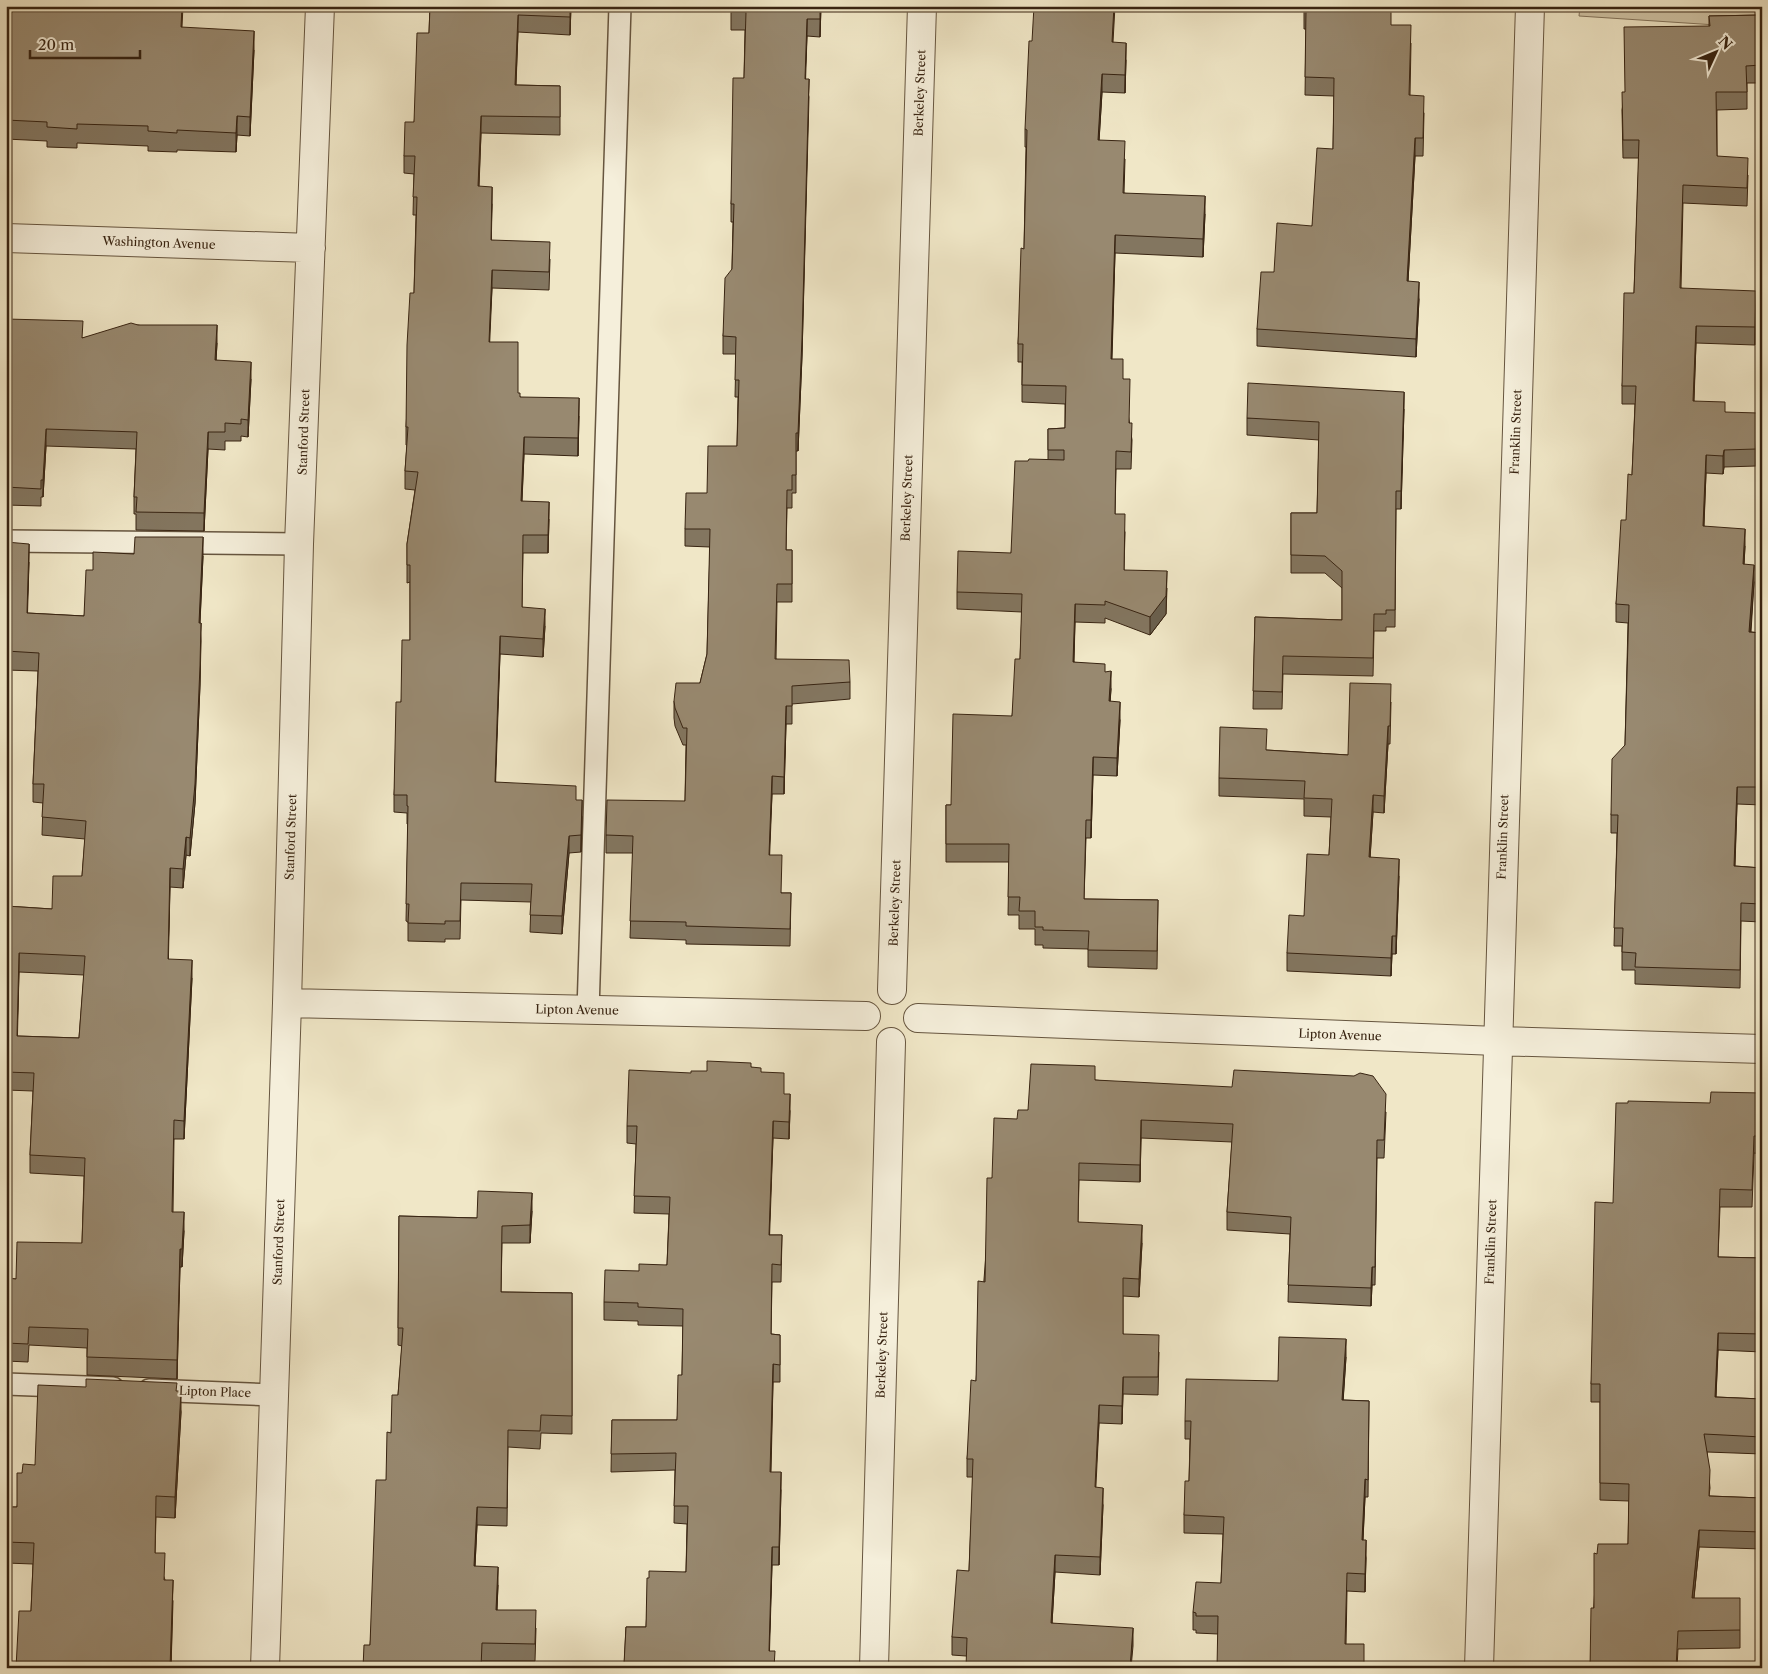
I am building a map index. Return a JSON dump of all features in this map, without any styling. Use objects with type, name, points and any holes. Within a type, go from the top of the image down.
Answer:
[{"type":"street","name":"Stanford Street","points":[[265,1668],[287,1003],[299,544],[320,6]]},
{"type":"street","name":"Berkeley Street","points":[[892,990],[922,6]]},
{"type":"street","name":"Franklin Street","points":[[1479,1668],[1530,6]]},
{"type":"street","name":"Washington Avenue","points":[[6,238],[311,248]]},
{"type":"street","points":[[892,990],[908,995],[914,1002],[918,1018],[916,1026],[906,1038],[891,1042],[876,1036],[871,1031],[866,1016],[867,1008],[876,995],[892,990]]},
{"type":"street","name":"Lipton Avenue","points":[[287,1003],[866,1016]]},
{"type":"street","name":"Lipton Avenue","points":[[918,1018],[1497,1041],[1762,1049]]},
{"type":"street","name":"Berkeley Street","points":[[874,1668],[891,1042]]},
{"type":"lane","points":[[588,1011],[620,6]]},
{"type":"lane","points":[[6,541],[299,544]]},
{"type":"lane","name":"Lipton Place","points":[[6,1384],[274,1394]]},
{"type":"shaded area","points":[[1580,6],[1762,6],[1762,28],[1579,16]]},
{"type":"building","points":[[6,6],[182,6],[181,27],[254,31],[250,117],[237,116],[236,133],[177,130],[177,133],[148,131],[148,126],[77,124],[77,129],[47,127],[47,122],[6,120]]},
{"type":"building","points":[[430,6],[570,6],[570,17],[518,15],[515,85],[560,86],[560,117],[481,116],[478,186],[492,187],[491,240],[550,242],[549,272],[492,270],[489,342],[518,342],[518,393],[520,393],[520,397],[579,398],[578,438],[524,437],[521,501],[549,502],[548,535],[523,535],[522,607],[545,609],[543,639],[500,636],[495,782],[576,786],[576,800],[582,800],[581,835],[569,836],[562,916],[530,915],[532,884],[461,883],[460,921],[445,921],[445,924],[408,923],[409,904],[406,904],[407,795],[394,795],[396,702],[401,702],[402,640],[410,640],[410,565],[407,565],[407,544],[418,472],[405,471],[408,427],[406,427],[407,345],[410,293],[414,293],[417,197],[413,197],[415,156],[404,156],[405,122],[414,122],[417,33],[429,33]]},
{"type":"building","points":[[731,6],[820,6],[820,19],[807,19],[805,79],[809,79],[802,339],[798,433],[796,433],[796,475],[792,475],[792,490],[787,490],[786,550],[792,550],[792,584],[777,584],[775,659],[849,660],[850,682],[792,686],[792,706],[786,706],[784,777],[772,776],[769,855],[782,855],[781,893],[791,893],[790,929],[686,926],[686,922],[630,921],[633,836],[606,835],[607,800],[685,801],[687,728],[683,728],[674,701],[676,683],[700,683],[707,654],[710,529],[685,529],[686,493],[707,493],[708,446],[737,446],[739,380],[735,380],[736,337],[723,336],[725,278],[732,269],[734,204],[731,204],[733,78],[744,78],[746,12],[731,12]]},
{"type":"building","points":[[1034,6],[1114,6],[1112,42],[1126,43],[1125,75],[1102,74],[1098,140],[1125,141],[1123,193],[1205,196],[1203,239],[1115,235],[1111,359],[1123,359],[1123,379],[1130,379],[1129,423],[1132,423],[1131,452],[1116,451],[1115,514],[1125,514],[1124,570],[1167,571],[1166,596],[1150,617],[1105,601],[1105,605],[1075,604],[1073,662],[1105,664],[1105,672],[1111,671],[1109,701],[1120,702],[1117,758],[1093,757],[1091,820],[1086,820],[1084,899],[1158,900],[1157,951],[1088,950],[1089,931],[1043,930],[1043,927],[1035,927],[1035,911],[1019,911],[1020,897],[1008,897],[1009,844],[946,844],[946,805],[951,805],[953,714],[1012,716],[1015,659],[1020,659],[1022,594],[957,592],[958,551],[1011,553],[1015,461],[1028,461],[1029,459],[1064,460],[1064,450],[1048,450],[1048,429],[1065,428],[1066,386],[1022,385],[1023,344],[1018,344],[1021,248],[1024,249],[1027,130],[1025,129],[1029,41],[1032,41]]},
{"type":"building","points":[[1304,6],[1391,6],[1391,25],[1411,25],[1409,95],[1424,96],[1423,138],[1415,138],[1407,281],[1419,282],[1416,339],[1257,329],[1261,272],[1274,272],[1277,223],[1312,226],[1317,148],[1333,149],[1334,78],[1305,77],[1306,11],[1304,11]]},
{"type":"building","points":[[1762,15],[1762,65],[1746,66],[1747,92],[1716,92],[1717,156],[1748,158],[1747,188],[1683,185],[1680,288],[1756,291],[1755,327],[1696,326],[1693,401],[1725,402],[1725,412],[1758,413],[1756,449],[1724,450],[1723,456],[1706,455],[1703,526],[1745,529],[1743,564],[1754,565],[1749,632],[1762,633],[1762,787],[1737,787],[1734,866],[1762,868],[1761,904],[1741,903],[1740,970],[1635,967],[1636,953],[1622,952],[1623,928],[1614,928],[1618,815],[1611,815],[1612,759],[1625,745],[1629,605],[1616,604],[1621,520],[1626,520],[1628,474],[1632,475],[1636,386],[1622,386],[1624,293],[1634,293],[1639,140],[1623,140],[1622,92],[1625,92],[1624,27],[1710,26],[1709,16]]},
{"type":"building","points":[[6,319],[83,321],[82,338],[131,323],[138,325],[217,325],[215,360],[251,362],[248,420],[241,419],[241,424],[225,423],[225,432],[208,432],[204,513],[136,512],[137,497],[134,497],[137,432],[46,429],[41,489],[6,487]]},
{"type":"building","points":[[1248,383],[1404,392],[1401,491],[1396,491],[1395,610],[1386,610],[1386,614],[1374,614],[1373,658],[1283,656],[1282,692],[1253,691],[1255,617],[1342,620],[1342,571],[1325,556],[1291,555],[1291,513],[1317,513],[1319,422],[1247,418]]},
{"type":"building","points":[[135,537],[203,537],[195,784],[190,838],[186,837],[183,869],[170,868],[168,959],[192,960],[184,1121],[174,1120],[172,1212],[184,1212],[182,1249],[180,1249],[177,1360],[87,1357],[88,1329],[29,1327],[28,1344],[6,1343],[6,1278],[16,1279],[17,1242],[82,1243],[85,1158],[30,1155],[34,1073],[6,1072],[6,906],[52,909],[53,876],[82,876],[86,821],[42,817],[44,784],[33,784],[39,653],[6,651],[6,542],[29,544],[27,613],[84,616],[86,570],[93,570],[93,552],[134,554]],"holes":[[[19,953],[85,956],[79,1038],[17,1036]]]},
{"type":"building","points":[[1350,683],[1391,684],[1390,726],[1388,726],[1384,796],[1373,795],[1369,857],[1399,859],[1396,936],[1392,936],[1391,958],[1287,953],[1289,915],[1304,916],[1307,854],[1329,855],[1332,799],[1304,798],[1305,781],[1219,778],[1220,727],[1267,729],[1266,750],[1348,755]]},
{"type":"building","points":[[707,1061],[751,1063],[751,1067],[761,1068],[761,1072],[784,1073],[784,1094],[790,1094],[789,1122],[773,1121],[769,1235],[782,1235],[781,1265],[772,1264],[771,1334],[780,1335],[780,1365],[773,1364],[770,1472],[781,1472],[779,1547],[772,1547],[769,1651],[775,1651],[774,1668],[687,1668],[688,1665],[624,1664],[626,1627],[646,1627],[647,1578],[649,1578],[649,1571],[686,1572],[688,1506],[674,1506],[676,1453],[611,1454],[612,1420],[677,1420],[678,1375],[682,1375],[683,1309],[638,1307],[638,1303],[604,1302],[605,1270],[639,1271],[639,1264],[667,1265],[670,1197],[634,1196],[637,1126],[627,1126],[629,1070],[691,1073],[691,1071],[707,1071]]},
{"type":"building","points":[[1031,1064],[1095,1066],[1095,1080],[1232,1087],[1234,1070],[1354,1076],[1360,1073],[1373,1076],[1386,1094],[1384,1140],[1377,1140],[1375,1267],[1372,1267],[1371,1288],[1288,1285],[1291,1217],[1227,1212],[1233,1124],[1141,1120],[1140,1165],[1079,1163],[1078,1222],[1142,1225],[1139,1279],[1123,1278],[1123,1334],[1159,1335],[1158,1377],[1123,1377],[1122,1406],[1099,1405],[1095,1487],[1103,1488],[1100,1557],[1055,1555],[1051,1623],[1133,1628],[1130,1668],[966,1668],[967,1638],[952,1637],[957,1570],[969,1571],[973,1459],[967,1459],[971,1380],[976,1381],[978,1281],[985,1282],[987,1178],[992,1178],[994,1118],[1017,1119],[1018,1110],[1028,1110]]},
{"type":"building","points":[[1711,1092],[1762,1093],[1762,1136],[1754,1136],[1752,1190],[1720,1189],[1718,1257],[1762,1258],[1762,1334],[1718,1333],[1715,1397],[1762,1399],[1762,1437],[1704,1434],[1710,1470],[1709,1496],[1762,1498],[1762,1532],[1699,1530],[1692,1598],[1740,1598],[1740,1630],[1678,1631],[1676,1668],[1590,1668],[1591,1608],[1594,1608],[1594,1553],[1597,1554],[1598,1544],[1628,1544],[1629,1484],[1600,1483],[1600,1384],[1591,1384],[1595,1202],[1613,1203],[1616,1103],[1628,1103],[1628,1101],[1710,1103]]},
{"type":"building","points":[[478,1191],[532,1193],[530,1225],[502,1226],[501,1292],[572,1293],[572,1416],[541,1415],[540,1431],[508,1430],[507,1508],[477,1507],[474,1566],[498,1567],[496,1610],[536,1610],[535,1644],[482,1643],[481,1668],[363,1668],[364,1645],[370,1645],[376,1480],[386,1480],[387,1432],[391,1433],[392,1395],[398,1395],[403,1328],[398,1328],[399,1216],[477,1218]]},
{"type":"building","points":[[1279,1337],[1346,1339],[1342,1400],[1369,1401],[1368,1480],[1365,1479],[1362,1540],[1366,1540],[1365,1574],[1347,1573],[1345,1644],[1364,1644],[1364,1668],[1217,1668],[1218,1616],[1196,1616],[1196,1613],[1193,1612],[1196,1582],[1221,1583],[1224,1517],[1184,1515],[1185,1481],[1189,1481],[1191,1421],[1185,1421],[1186,1379],[1278,1381]]},
{"type":"building","points":[[86,1379],[177,1383],[176,1391],[181,1391],[175,1497],[156,1496],[155,1553],[165,1553],[164,1580],[173,1580],[170,1668],[16,1668],[19,1611],[31,1611],[34,1543],[6,1542],[6,1507],[17,1507],[17,1473],[22,1473],[23,1464],[35,1465],[38,1385],[86,1387]]},
{"type":"building","points":[[559,1665],[600,1666],[600,1668],[559,1668]]}]
